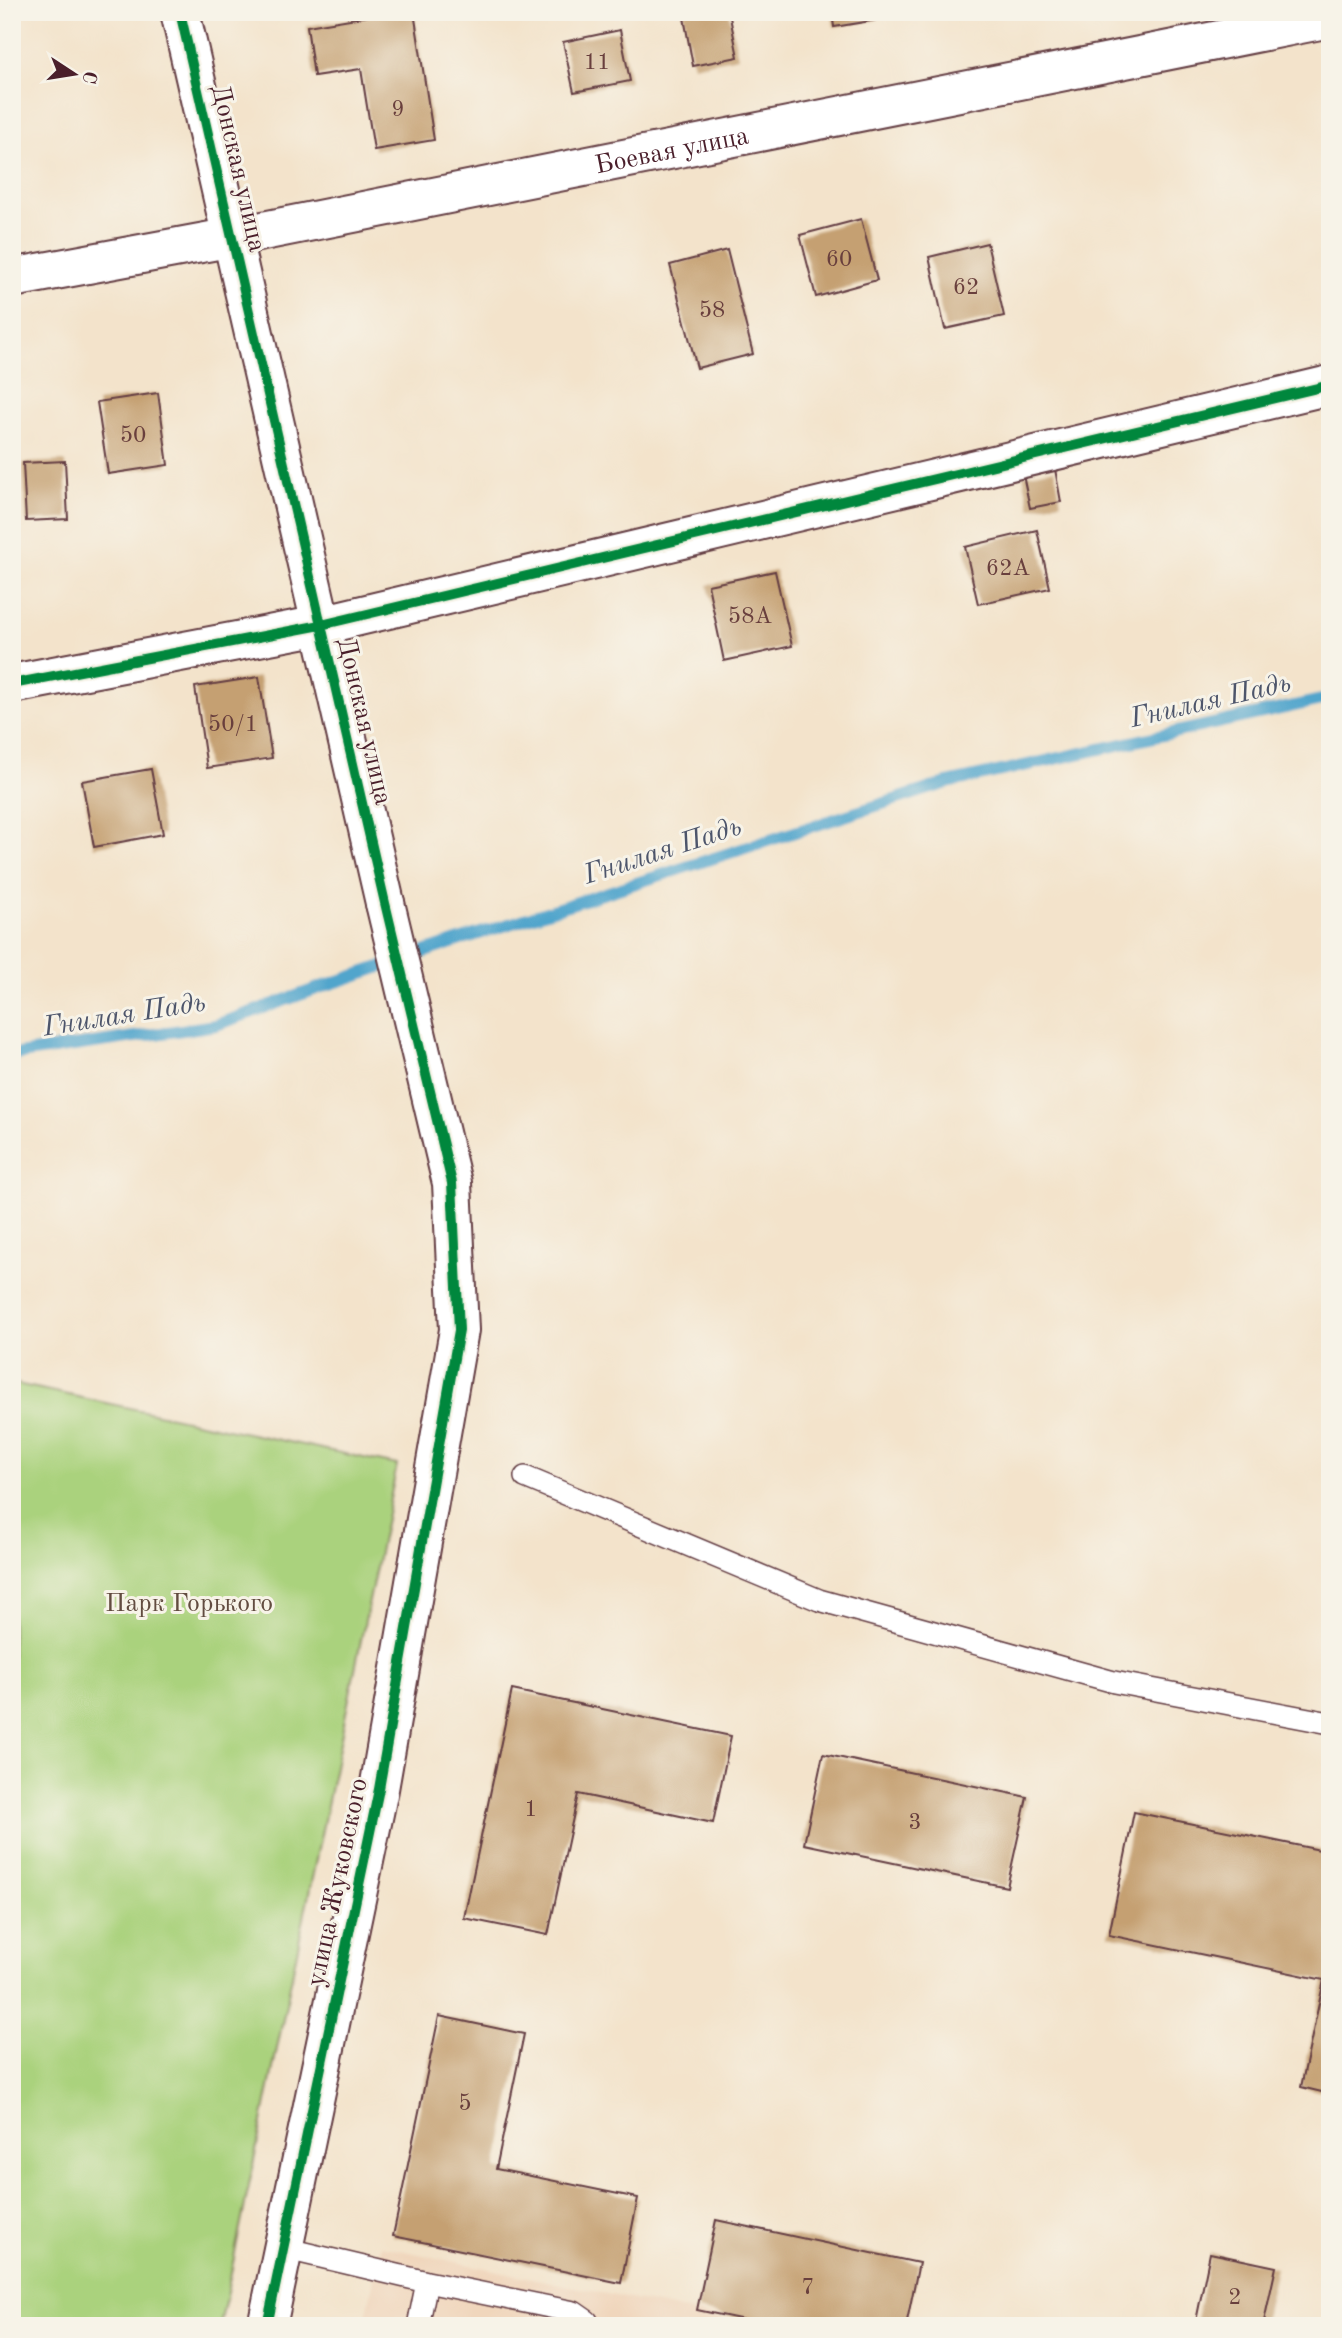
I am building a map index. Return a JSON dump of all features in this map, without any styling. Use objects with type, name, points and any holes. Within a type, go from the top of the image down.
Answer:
[{"type":"street","name":"Донская улица","points":[[180,12],[452,1183],[459,1330],[439,1444]]},
{"type":"street","name":"Боевая улица","points":[[12,278],[233,237],[1330,18]]},
{"type":"street","points":[[12,684],[321,625],[1330,385]]},
{"type":"street","name":"улица Жуковского","points":[[267,2326],[379,1789],[439,1444]]},
{"type":"lane","points":[[525,1477],[819,1600],[1114,1682],[1330,1723]]},
{"type":"lane","points":[[283,2248],[427,2282],[574,2312],[587,2321],[589,2326]]},
{"type":"lane","points":[[418,2326],[427,2282]]},
{"type":"shaded area","points":[[381,2246],[757,2326],[364,2326]]},
{"type":"green space","name":"Парк Горького","points":[[12,1383],[397,1465],[220,2326],[12,2326]]},
{"type":"building","points":[[393,12],[414,12],[434,140],[374,150],[361,69],[314,76],[307,26]]},
{"type":"building","points":[[683,12],[729,12],[738,57],[693,66]]},
{"type":"building","points":[[832,12],[876,12],[877,20],[834,27]]},
{"type":"building","points":[[620,30],[630,81],[574,92],[563,42]]},
{"type":"building","points":[[861,219],[877,280],[816,297],[800,235]]},
{"type":"building","points":[[987,243],[1004,316],[945,329],[929,257]]},
{"type":"building","points":[[727,250],[753,354],[697,368],[670,265]]},
{"type":"building","points":[[158,393],[168,465],[108,474],[97,402]]},
{"type":"building","points":[[65,461],[68,519],[26,521],[23,463]]},
{"type":"building","points":[[1055,469],[1061,502],[1030,508],[1023,475]]},
{"type":"building","points":[[1037,530],[1050,588],[978,604],[965,547]]},
{"type":"building","points":[[775,571],[792,646],[724,661],[708,585]]},
{"type":"building","points":[[259,677],[272,758],[207,768],[195,687]]},
{"type":"building","points":[[151,769],[163,834],[94,847],[82,781]]},
{"type":"building","points":[[512,1690],[731,1736],[713,1823],[578,1794],[548,1935],[464,1918]]},
{"type":"building","points":[[823,1754],[1027,1797],[1007,1887],[804,1844]]},
{"type":"building","points":[[1134,1812],[1330,1852],[1330,2094],[1301,2087],[1324,1980],[1109,1935]]},
{"type":"building","points":[[439,2016],[524,2034],[496,2169],[638,2198],[621,2283],[393,2236]]},
{"type":"building","points":[[716,2220],[919,2263],[906,2326],[773,2326],[697,2310]]},
{"type":"building","points":[[1210,2253],[1276,2267],[1263,2326],[1195,2326]]},
{"type":"waterway","name":"Гнилая Падь","points":[[12,1055],[216,1025],[475,935],[947,783],[1330,698]]},
{"type":"cycle path","points":[[180,12],[452,1183],[459,1330],[379,1789],[267,2326]]},
{"type":"cycle path","points":[[12,684],[321,625],[1330,385]]}]
